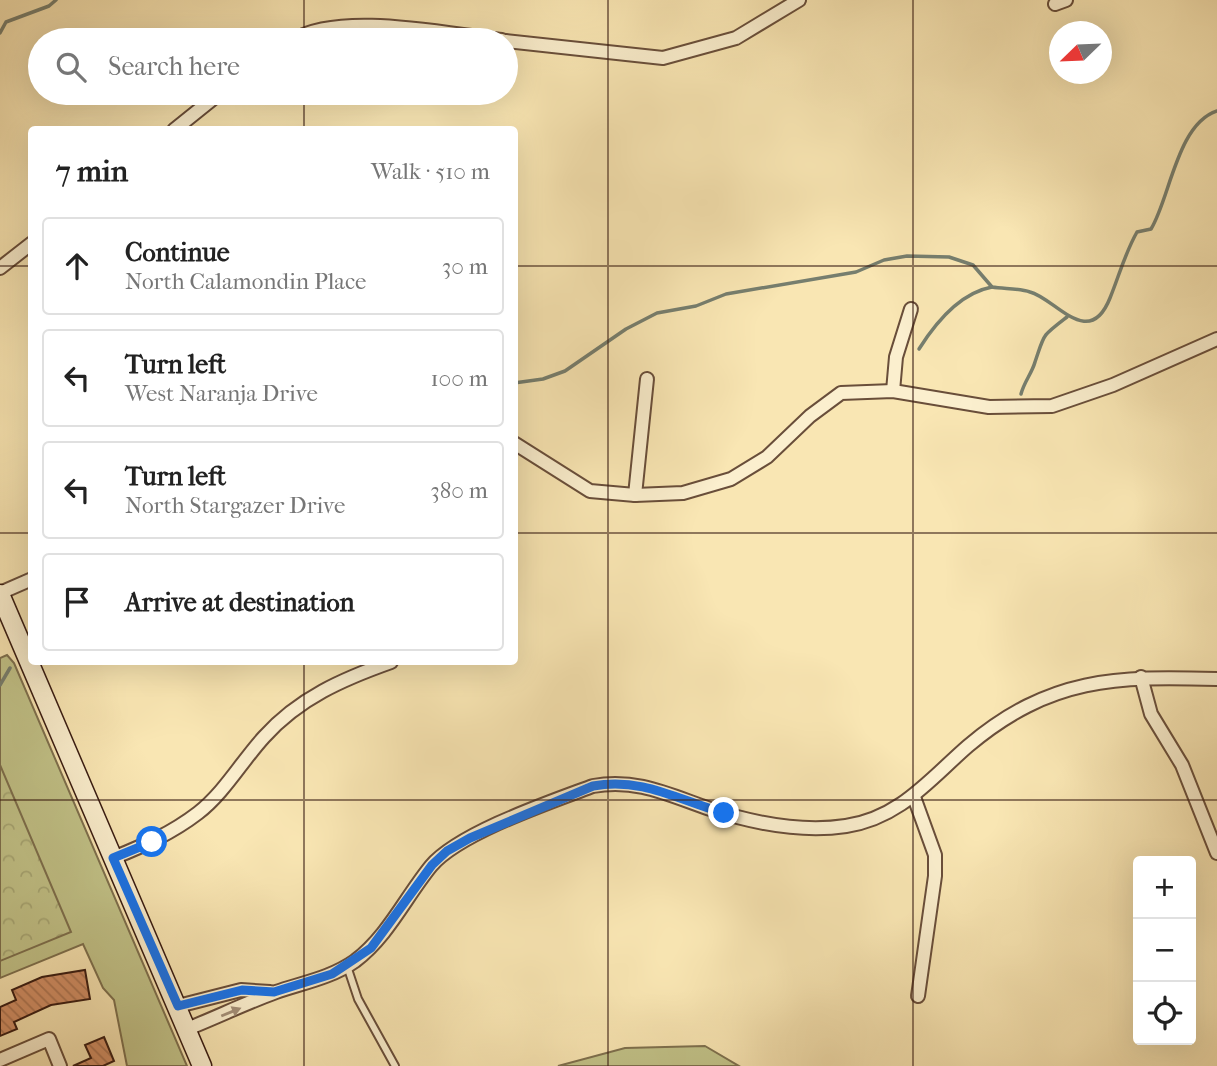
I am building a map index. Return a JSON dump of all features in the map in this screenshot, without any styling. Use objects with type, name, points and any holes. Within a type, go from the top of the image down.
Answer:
[{"type":"street","points":[[518,42],[663,58],[736,38],[799,0]]},
{"type":"street","points":[[325,28],[350,24],[386,28]]},
{"type":"street","points":[[179,126],[205,105]]},
{"type":"street","points":[[0,268],[28,246]]},
{"type":"street","points":[[893,391],[895,357],[911,309]]},
{"type":"street","points":[[518,446],[590,491],[635,495],[683,493],[731,479],[767,457],[810,416],[841,393],[893,391],[989,407],[1052,406],[1113,385],[1217,340]]},
{"type":"street","points":[[635,495],[648,379]]},
{"type":"street","points":[[28,581],[0,594],[28,659]]},
{"type":"street","points":[[30,665],[202,1066]]},
{"type":"street","points":[[113,858],[152,842],[200,812],[264,737],[302,702],[344,679],[383,665]]},
{"type":"street","points":[[187,1029],[274,992],[311,982],[346,966],[371,948],[432,865],[447,851],[470,838],[593,786],[613,782],[644,785],[732,815],[784,827],[849,826],[873,819],[914,797],[968,747],[1021,710],[1082,684],[1142,677],[1217,679]]},
{"type":"street","points":[[1142,677],[1151,713],[1182,765],[1217,853]]},
{"type":"street","points":[[914,797],[935,855],[935,876],[918,996]]},
{"type":"street","points":[[178,1006],[242,990],[274,992]]},
{"type":"street","points":[[0,1060],[49,1039],[60,1066]]},
{"type":"lane","points":[[346,966],[358,999],[395,1066]]},
{"type":"green space","points":[[7,655],[14,663],[187,1066],[127,1066],[114,1000],[103,988],[83,944],[0,978],[0,658]]},
{"type":"green space","points":[[0,765],[71,932],[0,961]]},
{"type":"green space","points":[[705,1046],[739,1066],[558,1066],[625,1048]]},
{"type":"building","points":[[85,970],[90,999],[51,1005],[14,1022],[17,1029],[0,1036],[0,1007],[16,1000],[12,990],[42,977]]},
{"type":"building","points":[[104,1037],[114,1061],[103,1066],[73,1066],[91,1058],[85,1045]]},
{"type":"waterway","points":[[0,33],[6,22],[49,6],[56,0]]},
{"type":"waterway","points":[[518,382],[543,379],[565,371],[626,329],[657,313],[696,306],[726,294],[856,272],[884,260],[907,256],[949,257],[973,265],[992,287],[1030,292],[1072,317],[1082,321],[1092,320],[1102,313],[1110,298],[1137,232],[1151,229],[1158,216],[1176,163],[1192,131],[1203,119],[1217,111]]},
{"type":"waterway","points":[[919,349],[933,329],[959,302],[969,295],[992,287]]},
{"type":"waterway","points":[[1021,394],[1045,336],[1067,317]]},
{"type":"waterway","points":[[0,685],[10,668]]},
{"type":"route","points":[[152,842],[113,858],[178,1006],[242,990],[274,992],[332,974],[371,948],[432,865],[447,851],[470,838],[573,793],[613,782],[634,783],[654,787],[724,813]]}]
